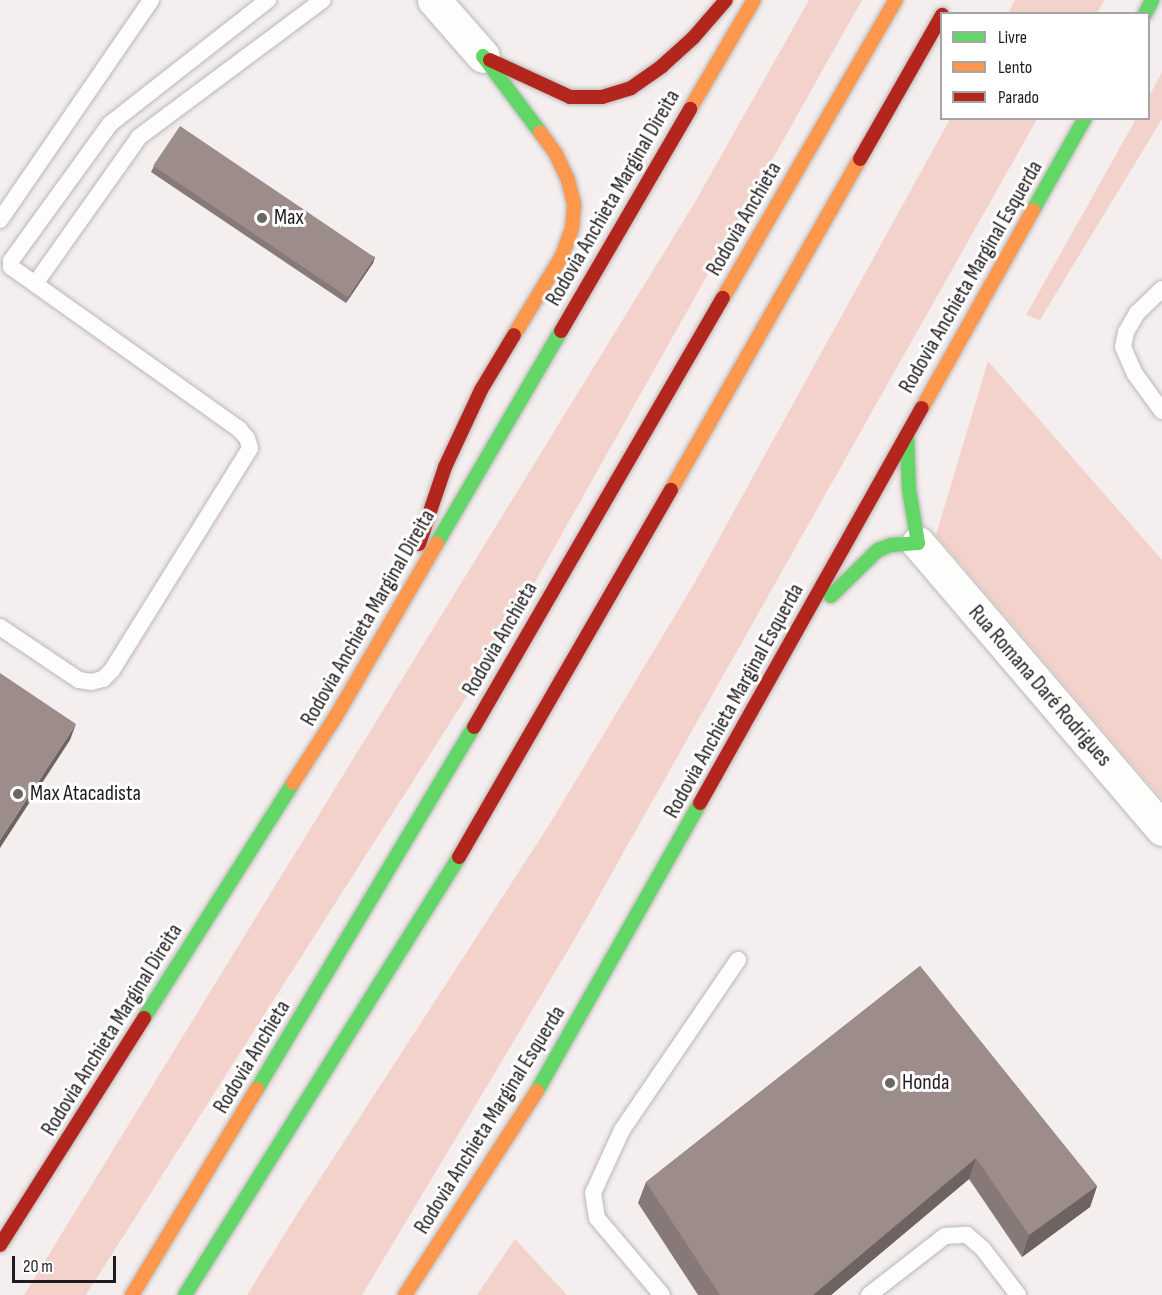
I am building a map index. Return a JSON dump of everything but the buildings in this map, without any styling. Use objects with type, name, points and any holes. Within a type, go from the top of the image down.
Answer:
[{"type":"highway","points":[[483,56],[542,86],[570,97],[602,98],[631,88],[662,66],[693,38],[726,0]]},
{"type":"highway","name":"Rodovia Anchieta Marginal Direita","points":[[0,1245],[336,716],[754,0]]},
{"type":"highway","name":"Rodovia Anchieta","points":[[132,1295],[433,797],[896,0]]},
{"type":"highway","points":[[185,1295],[489,808],[940,18]]},
{"type":"highway","points":[[397,609],[445,467],[481,390],[562,256],[572,230],[574,204],[568,180],[556,154],[483,56]]},
{"type":"highway","name":"Rodovia Anchieta Marginal Esquerda","points":[[405,1295],[544,1081],[1084,120]]},
{"type":"highway","points":[[797,632],[878,550],[891,545],[918,543],[909,489],[907,434]]},
{"type":"street","points":[[434,0],[483,56]]},
{"type":"street","name":"Rua Romana Daré Rodrigues","points":[[918,543],[1162,829]]},
{"type":"lane","points":[[0,220],[151,0]]},
{"type":"lane","points":[[0,627],[79,680],[92,682],[103,679],[119,660],[250,448],[247,438],[238,429],[11,267],[5,257],[110,124],[268,0]]},
{"type":"lane","points":[[35,284],[139,137],[323,0]]},
{"type":"lane","points":[[1162,289],[1137,313],[1126,332],[1123,347],[1135,374],[1162,411]]},
{"type":"lane","points":[[662,1295],[597,1218],[593,1193],[622,1131],[738,960]]},
{"type":"lane","points":[[869,1295],[945,1236],[966,1235],[983,1249],[1018,1295]]},
{"type":"shaded area","points":[[809,0],[862,0],[499,646],[86,1295],[24,1295],[695,202]]},
{"type":"shaded area","points":[[1015,0],[1105,0],[1098,12],[1009,12]]},
{"type":"shaded area","points":[[1162,72],[1162,119],[1040,320],[1026,315],[1135,120],[1150,120],[1150,94]]},
{"type":"shaded area","points":[[949,120],[1036,120],[573,942],[362,1295],[247,1295],[549,825],[695,582]]},
{"type":"shaded area","points":[[988,361],[1162,560],[1162,799],[936,535]]},
{"type":"shaded area","points":[[515,1239],[567,1295],[477,1295]]},
{"type":"traffic: fast","points":[[1146,12],[1152,0]]},
{"type":"traffic: fast","points":[[483,56],[540,132]]},
{"type":"traffic: fast","points":[[1033,210],[1084,120]]},
{"type":"traffic: fast","points":[[437,543],[561,331]]},
{"type":"traffic: fast","points":[[831,596],[878,550],[891,545],[918,543],[909,489],[907,434]]},
{"type":"traffic: fast","points":[[257,1089],[474,727]]},
{"type":"traffic: fast","points":[[144,1018],[293,783]]},
{"type":"traffic: fast","points":[[537,1091],[700,803]]},
{"type":"traffic: fast","points":[[185,1295],[459,857]]},
{"type":"traffic: slow","points":[[690,109],[754,0]]},
{"type":"traffic: slow","points":[[723,298],[896,0]]},
{"type":"traffic: slow","points":[[514,335],[562,256],[572,229],[574,204],[568,180],[556,154],[540,132]]},
{"type":"traffic: slow","points":[[671,490],[860,159]]},
{"type":"traffic: slow","points":[[922,408],[1033,210]]},
{"type":"traffic: slow","points":[[293,783],[336,716],[437,543]]},
{"type":"traffic: slow","points":[[132,1295],[257,1089]]},
{"type":"traffic: slow","points":[[405,1295],[537,1091]]},
{"type":"traffic: jam","points":[[490,60],[570,97],[602,97],[631,88],[662,66],[693,38],[726,0]]},
{"type":"traffic: jam","points":[[860,159],[940,19]]},
{"type":"traffic: jam","points":[[561,331],[690,109]]},
{"type":"traffic: jam","points":[[474,727],[723,298]]},
{"type":"traffic: jam","points":[[419,544],[445,467],[481,390],[514,335]]},
{"type":"traffic: jam","points":[[700,803],[922,408]]},
{"type":"traffic: jam","points":[[459,857],[671,490]]},
{"type":"traffic: jam","points":[[0,1245],[144,1018]]},
{"type":"place","name":"Max","points":[[262,218]]},
{"type":"place","name":"Max Atacadista","points":[[18,794]]},
{"type":"place","name":"Honda","points":[[890,1083]]}]
